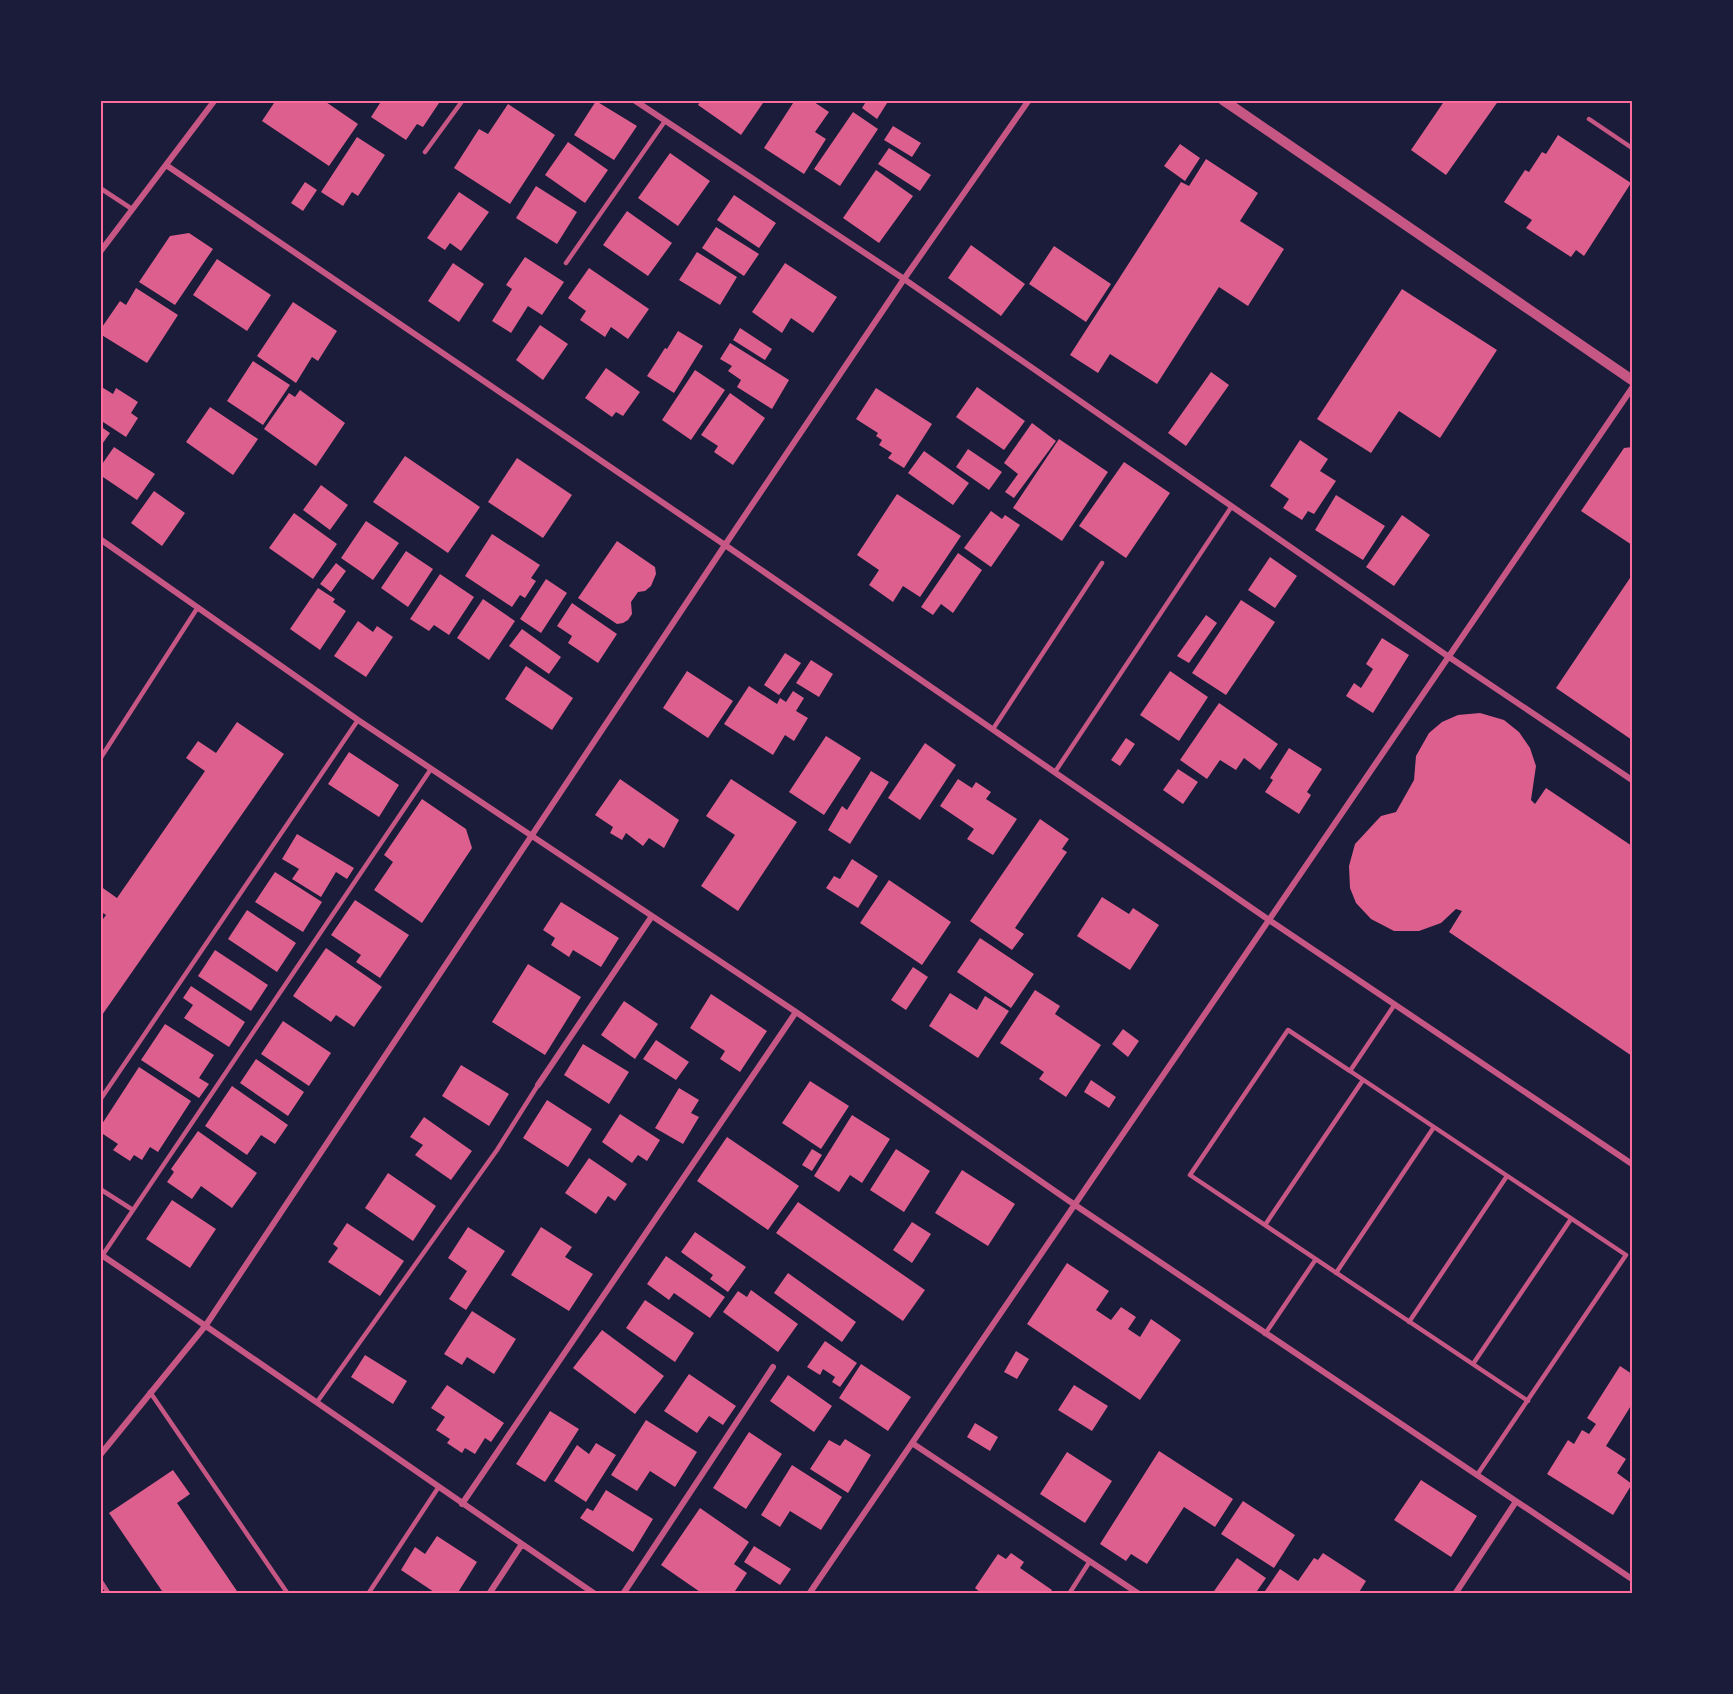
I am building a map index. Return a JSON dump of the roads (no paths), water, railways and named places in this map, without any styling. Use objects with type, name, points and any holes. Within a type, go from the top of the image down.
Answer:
[{"type":"street","points":[[100,252],[215,100]]},
{"type":"street","points":[[634,100],[904,279],[1449,657],[1632,780]]},
{"type":"street","points":[[101,1453],[206,1325],[725,545],[904,279],[1029,100]]},
{"type":"street","points":[[1222,100],[1632,380]]},
{"type":"street","points":[[166,165],[725,545],[1269,920],[1632,1164]]},
{"type":"street","points":[[809,1593],[1632,388]]},
{"type":"street","points":[[100,539],[357,720],[796,1012],[1265,1334],[1632,1579]]},
{"type":"street","points":[[538,1085],[652,916]]},
{"type":"street","points":[[462,1504],[796,1012]]},
{"type":"street","points":[[101,1255],[206,1325],[438,1488],[595,1593]]},
{"type":"street","points":[[623,1593],[773,1367]]},
{"type":"street","points":[[912,1443],[1139,1593]]},
{"type":"street","points":[[1455,1593],[1515,1503]]},
{"type":"street","points":[[489,1593],[522,1544]]},
{"type":"lane","points":[[425,152],[463,100]]},
{"type":"lane","points":[[1589,120],[1632,148]]},
{"type":"lane","points":[[566,263],[665,121]]},
{"type":"lane","points":[[100,188],[132,209]]},
{"type":"lane","points":[[1055,772],[1232,506]]},
{"type":"lane","points":[[993,729],[1102,563]]},
{"type":"lane","points":[[100,759],[198,607]]},
{"type":"lane","points":[[100,1100],[357,720]]},
{"type":"lane","points":[[101,1255],[431,769]]},
{"type":"lane","points":[[1350,1071],[1395,1004]]},
{"type":"lane","points":[[1476,1476],[1528,1401],[1626,1255],[1288,1030],[1190,1175],[1528,1401]]},
{"type":"lane","points":[[1265,1225],[1363,1080]]},
{"type":"lane","points":[[317,1402],[497,1150],[538,1085]]},
{"type":"lane","points":[[1336,1273],[1434,1127]]},
{"type":"lane","points":[[1409,1322],[1507,1176]]},
{"type":"lane","points":[[100,1189],[133,1210]]},
{"type":"lane","points":[[1473,1364],[1571,1219]]},
{"type":"lane","points":[[1265,1334],[1316,1259]]},
{"type":"lane","points":[[150,1392],[288,1593]]},
{"type":"lane","points":[[368,1593],[438,1488]]},
{"type":"lane","points":[[1069,1593],[1090,1561]]},
{"type":"lane","points":[[100,1580],[109,1593]]}]
